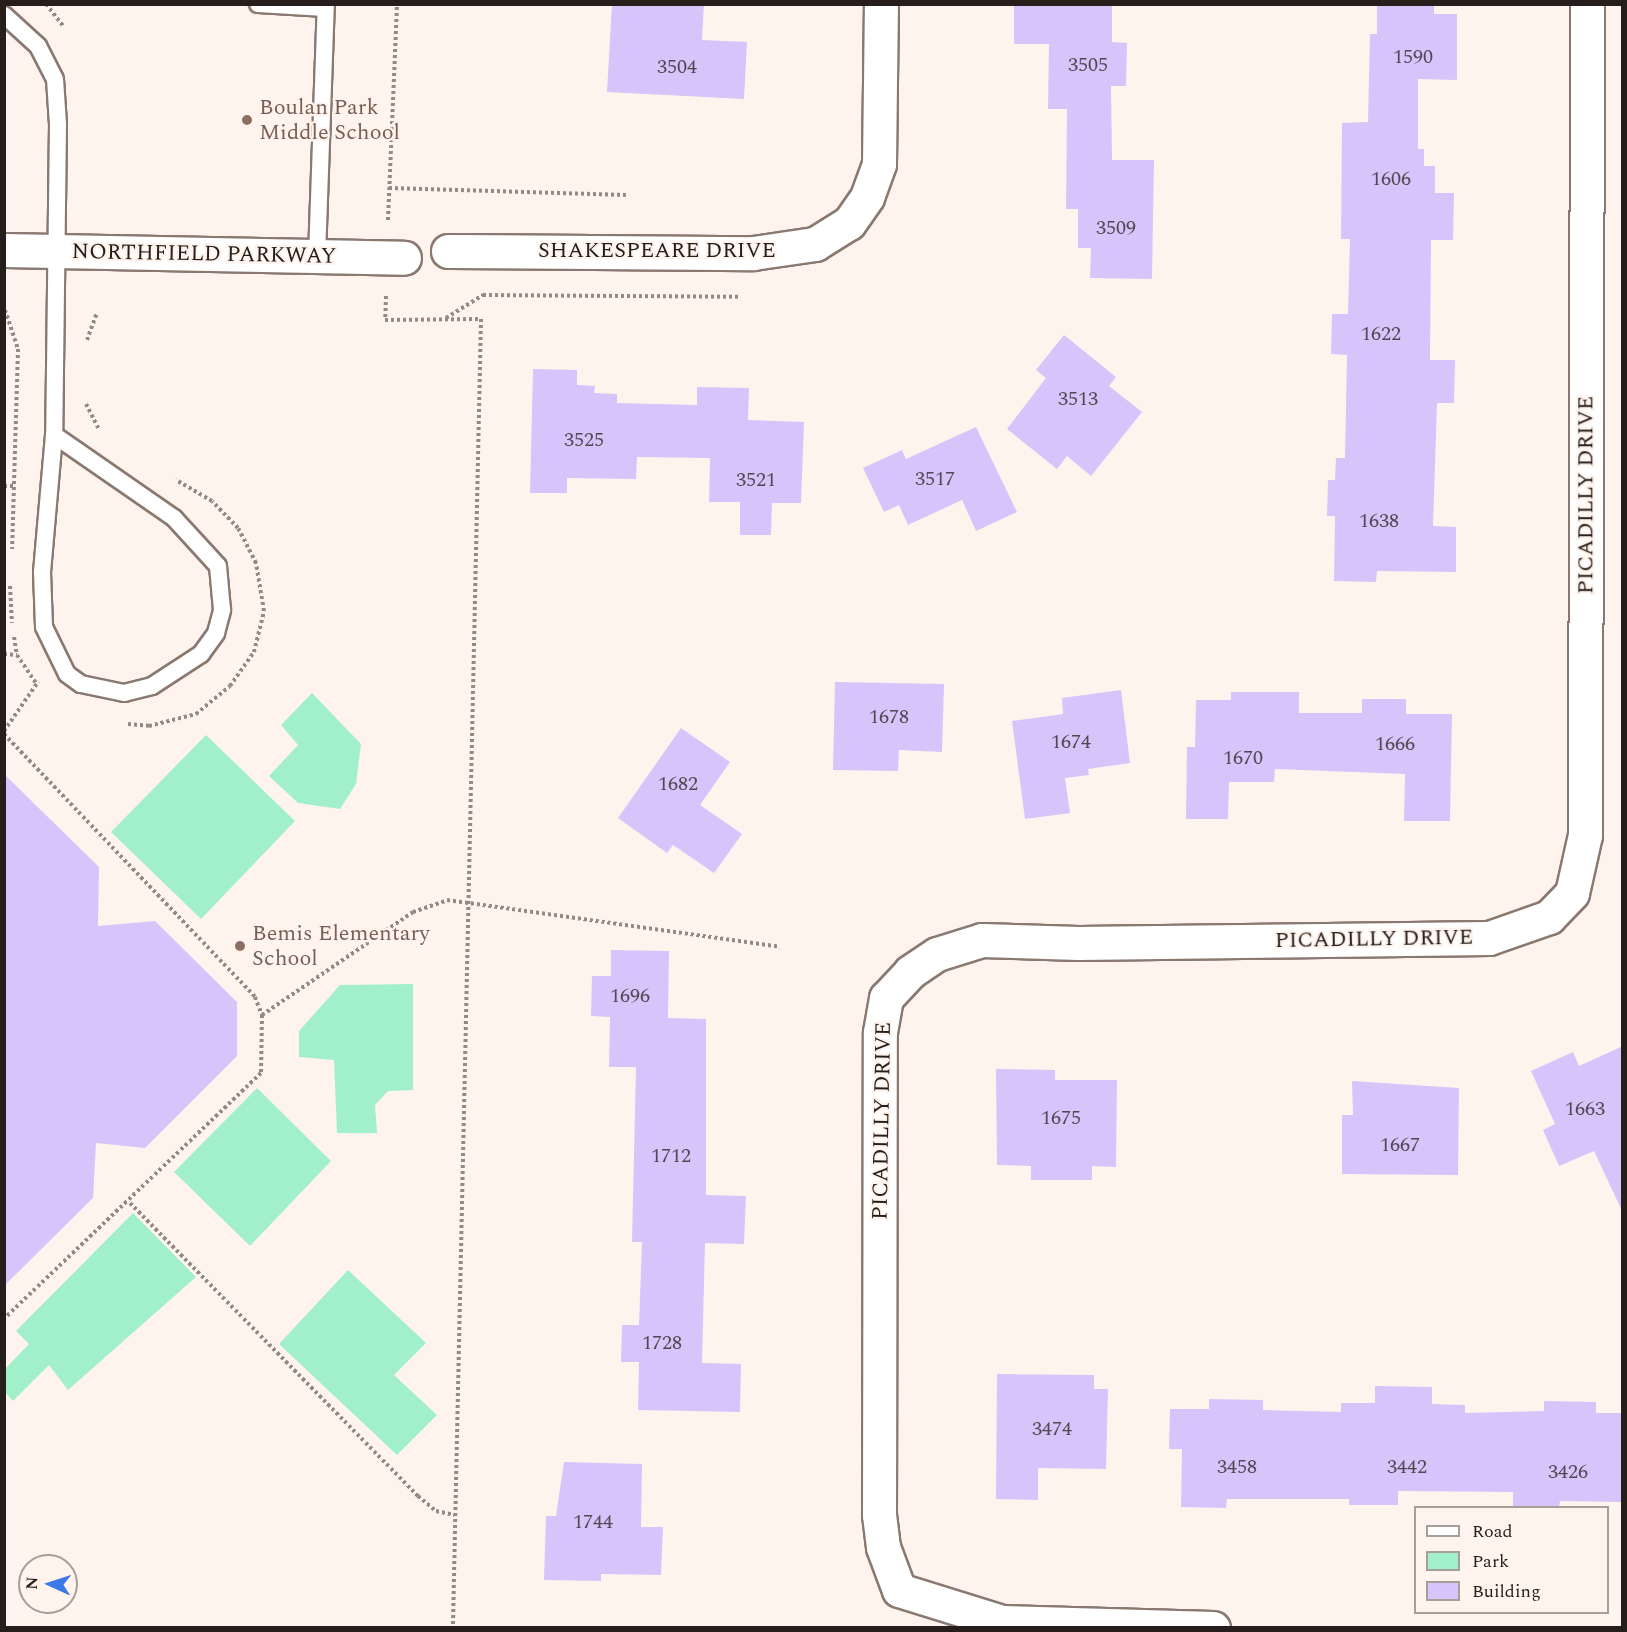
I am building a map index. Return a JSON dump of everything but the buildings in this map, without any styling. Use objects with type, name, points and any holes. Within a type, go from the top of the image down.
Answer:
[{"type":"street","name":"SHAKESPEARE DRIVE","points":[[448,251],[753,253],[815,244],[849,223],[867,197],[879,164],[881,4]]},
{"type":"street","name":"PICADILLY DRIVE","points":[[1213,1628],[1002,1622],[899,1590],[883,1547],[879,1515],[880,1032],[886,998],[910,972],[937,954],[982,940],[1078,944],[1490,938],[1549,917],[1572,893],[1585,835],[1587,4]]},
{"type":"street","name":"NORTHFIELD PARKWAY","points":[[4,250],[404,258]]},
{"type":"lane","points":[[258,4],[325,6],[317,257]]},
{"type":"lane","points":[[4,15],[16,22],[38,46],[55,79],[54,435],[42,573],[44,627],[56,656],[67,674],[104,691],[124,693],[152,686],[201,654],[216,633],[222,610],[218,566],[174,518],[54,435]]},
{"type":"path","points":[[388,228],[397,4]]},
{"type":"path","points":[[389,188],[626,195]]},
{"type":"path","points":[[386,290],[385,320],[481,319],[453,1628]]},
{"type":"path","points":[[446,318],[483,295],[741,297]]},
{"type":"path","points":[[5,310],[18,349],[11,553]]},
{"type":"path","points":[[85,345],[97,313]]},
{"type":"path","points":[[85,396],[86,406],[100,432]]},
{"type":"path","points":[[116,723],[149,726],[196,714],[230,686],[254,652],[264,611],[256,563],[238,528],[212,501],[174,479]]},
{"type":"path","points":[[4,486],[14,486]]},
{"type":"path","points":[[11,575],[9,609],[17,655],[37,684],[46,691]]},
{"type":"path","points":[[4,654],[17,655]]},
{"type":"path","points":[[4,1319],[130,1203],[261,1073],[262,1015],[255,997],[4,733],[56,656]]},
{"type":"path","points":[[262,1015],[413,912],[439,902],[470,901],[780,947]]},
{"type":"path","points":[[130,1203],[418,1496],[436,1511],[455,1515]]},
{"type":"green space","points":[[312,693],[361,744],[356,784],[340,809],[298,803],[269,776],[298,745],[281,725]]},
{"type":"green space","points":[[206,735],[295,821],[201,919],[111,832]]},
{"type":"green space","points":[[413,984],[413,1090],[388,1091],[375,1105],[377,1133],[337,1133],[334,1060],[299,1057],[299,1031],[340,985]]},
{"type":"green space","points":[[257,1088],[331,1161],[250,1246],[174,1172]]},
{"type":"green space","points":[[133,1213],[196,1277],[68,1390],[49,1365],[13,1401],[5,1392],[5,1369],[29,1344],[16,1331]]},
{"type":"green space","points":[[348,1270],[426,1343],[394,1375],[437,1415],[397,1455],[279,1344]]},
{"type":"place","name":"Boulan Park Middle School","points":[[247,120]]},
{"type":"place","name":"Bemis Elementary School","points":[[240,946]]}]
